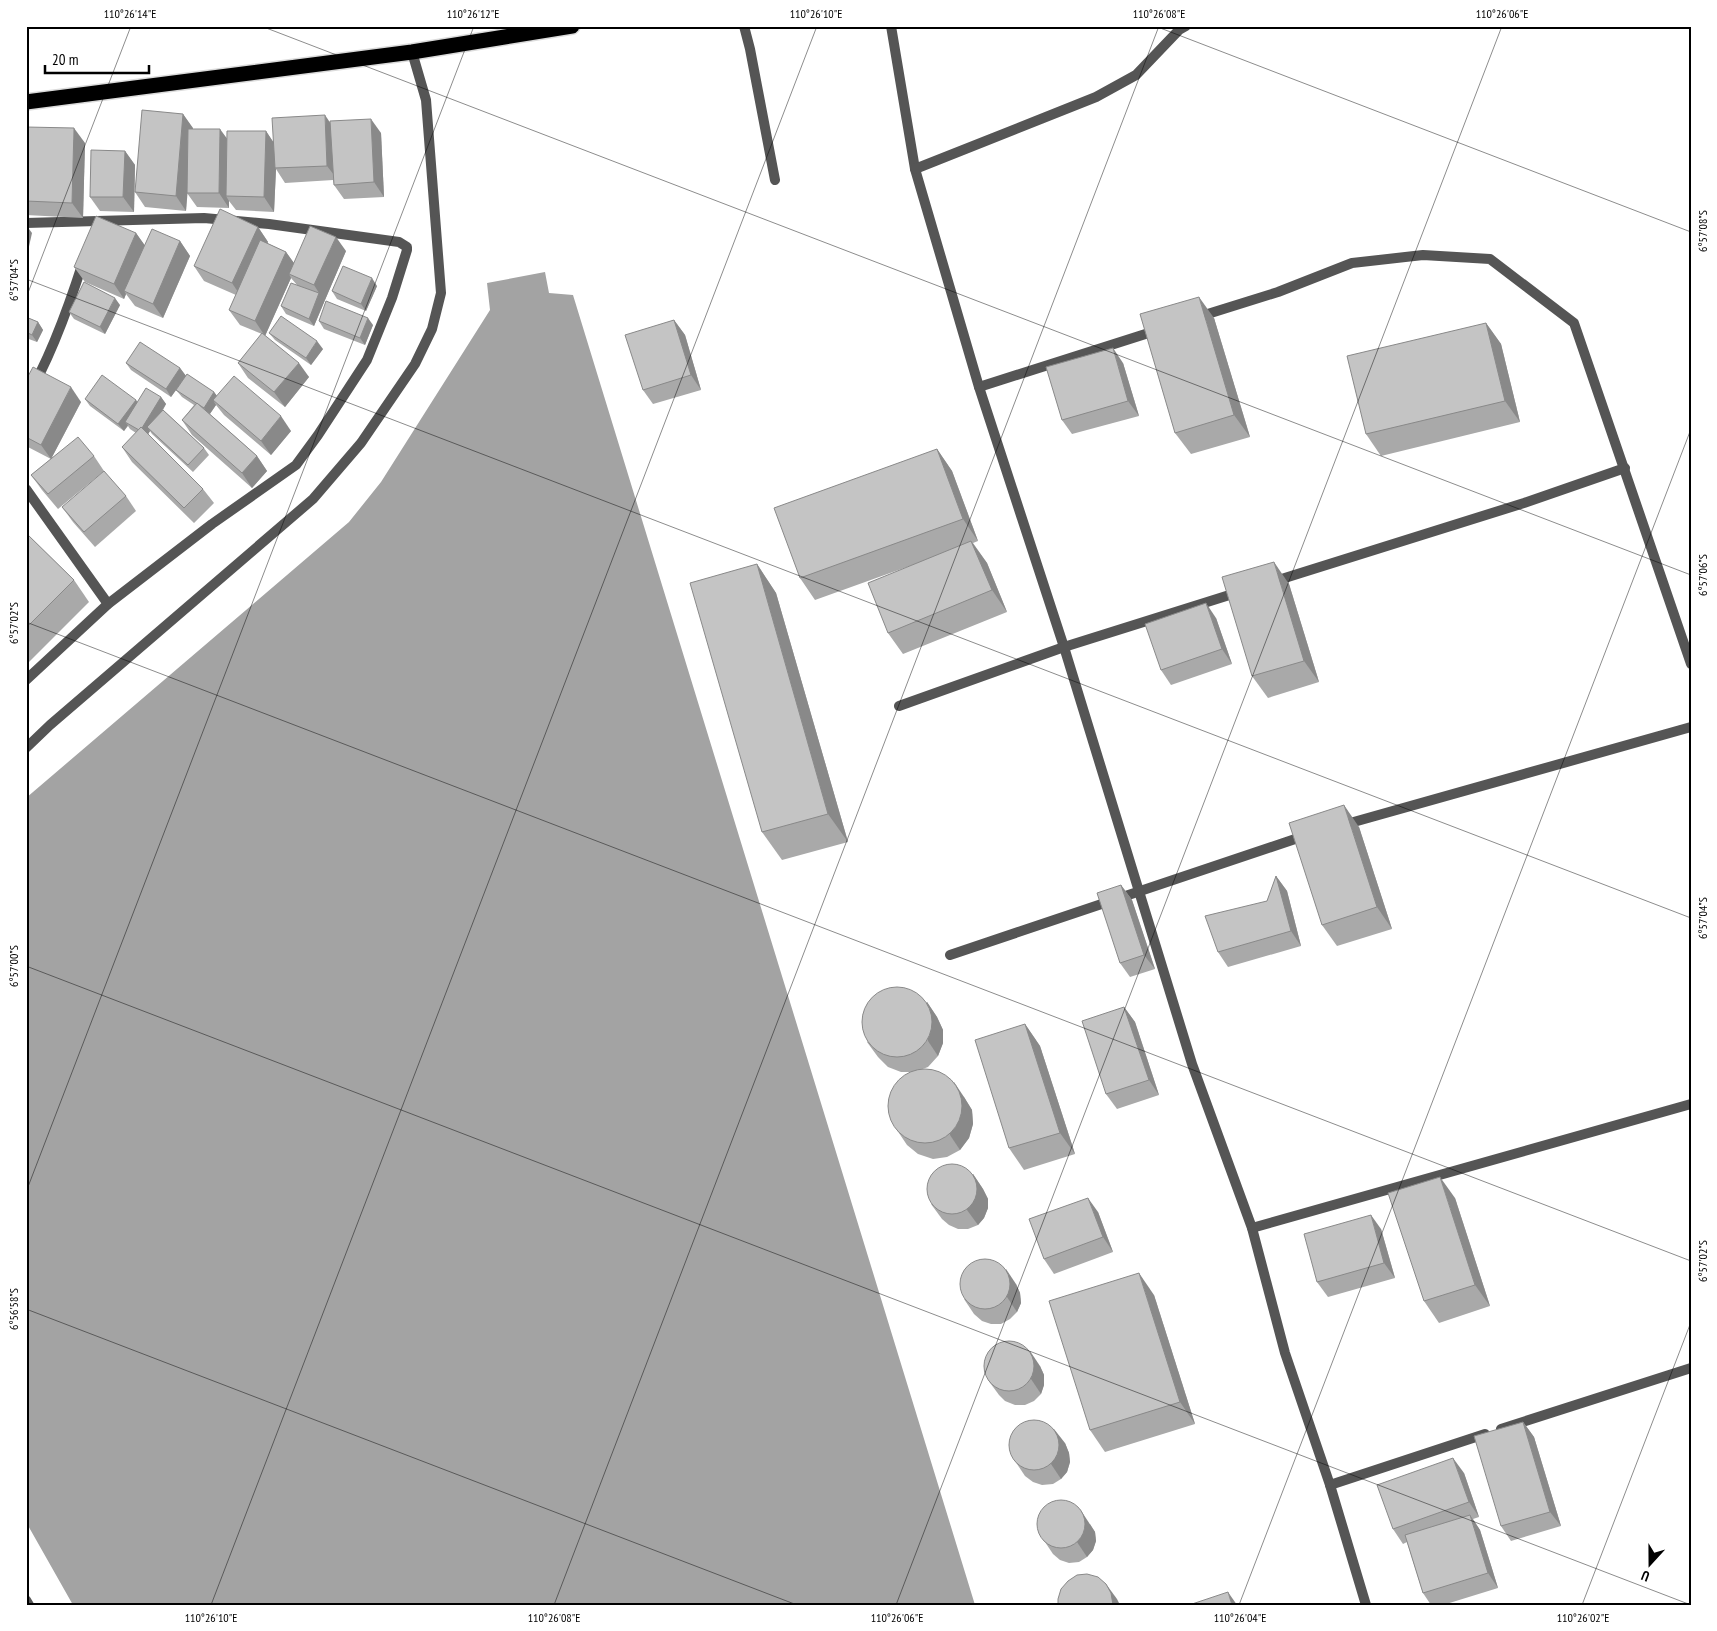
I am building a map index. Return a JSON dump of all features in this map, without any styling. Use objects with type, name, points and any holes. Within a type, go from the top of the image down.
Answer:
[{"type":"highway","points":[[26,102],[412,52],[572,26]]},
{"type":"street","points":[[744,26],[775,180]]},
{"type":"street","points":[[891,26],[916,169],[979,387],[1064,647],[1192,1064],[1252,1228],[1285,1353],[1330,1484],[1366,1605]]},
{"type":"street","points":[[916,169],[1096,97],[1136,74],[1179,30],[1186,26]]},
{"type":"street","points":[[26,748],[50,725],[313,499],[362,443],[415,364],[432,329],[441,293],[426,100],[412,52]]},
{"type":"street","points":[[26,223],[95,226],[204,218],[269,224],[399,242],[407,247],[392,298],[367,360],[296,465],[212,524],[108,604],[26,680]]},
{"type":"street","points":[[26,399],[47,357],[88,249]]},
{"type":"street","points":[[1185,322],[1278,292],[1352,263],[1423,255],[1490,259],[1574,323],[1691,664]]},
{"type":"street","points":[[979,387],[1166,328]]},
{"type":"street","points":[[899,706],[1064,647],[1524,503],[1625,468]]},
{"type":"street","points":[[26,489],[108,604]]},
{"type":"street","points":[[950,955],[1139,890],[1326,830],[1691,726]]},
{"type":"street","points":[[1252,1228],[1691,1104]]},
{"type":"street","points":[[1330,1484],[1691,1368]]},
{"type":"street","points":[[26,1600],[29,1605]]},
{"type":"shaded area","points":[[545,272],[549,293],[573,295],[975,1605],[73,1605],[26,1522],[26,798],[349,522],[381,482],[490,310],[487,283]]},
{"type":"building","points":[[142,110],[183,114],[176,196],[135,192]]},
{"type":"building","points":[[325,115],[327,166],[275,168],[272,118]]},
{"type":"building","points":[[371,119],[374,182],[334,185],[330,121]]},
{"type":"building","points":[[26,127],[74,128],[72,203],[26,201]]},
{"type":"building","points":[[188,129],[220,129],[219,193],[187,193]]},
{"type":"building","points":[[227,131],[266,131],[264,197],[226,196]]},
{"type":"building","points":[[91,150],[125,151],[123,197],[90,197]]},
{"type":"building","points":[[220,209],[258,227],[232,283],[194,266]]},
{"type":"building","points":[[96,216],[136,233],[114,284],[74,267]]},
{"type":"building","points":[[310,226],[336,237],[314,285],[289,274]]},
{"type":"building","points":[[152,229],[180,241],[153,304],[124,291]]},
{"type":"building","points":[[260,240],[286,252],[255,321],[229,310]]},
{"type":"building","points":[[343,266],[372,278],[361,304],[332,291]]},
{"type":"building","points":[[84,282],[115,298],[100,327],[69,312]]},
{"type":"building","points":[[291,283],[319,293],[309,319],[281,306]]},
{"type":"building","points":[[1199,297],[1234,415],[1175,433],[1140,314]]},
{"type":"building","points":[[326,301],[368,318],[360,338],[319,321]]},
{"type":"building","points":[[281,316],[317,341],[306,358],[269,333]]},
{"type":"building","points":[[26,317],[38,322],[32,335],[26,332]]},
{"type":"building","points":[[674,320],[691,375],[643,390],[625,335]]},
{"type":"building","points":[[1486,323],[1505,401],[1366,434],[1347,356]]},
{"type":"building","points":[[262,333],[299,363],[274,392],[238,363]]},
{"type":"building","points":[[140,342],[180,368],[166,389],[126,363]]},
{"type":"building","points":[[1113,348],[1128,401],[1062,420],[1046,367]]},
{"type":"building","points":[[33,367],[71,387],[41,445],[26,437],[26,380]]},
{"type":"building","points":[[187,374],[214,392],[204,408],[176,390]]},
{"type":"building","points":[[102,375],[136,400],[118,424],[85,399]]},
{"type":"building","points":[[234,376],[281,416],[261,441],[213,400]]},
{"type":"building","points":[[146,388],[161,397],[139,430],[125,422]]},
{"type":"building","points":[[197,403],[257,456],[242,473],[182,420]]},
{"type":"building","points":[[163,410],[204,448],[188,465],[147,427]]},
{"type":"building","points":[[141,427],[203,489],[184,508],[122,447]]},
{"type":"building","points":[[78,437],[94,456],[48,494],[31,475]]},
{"type":"building","points":[[937,449],[963,519],[800,578],[774,508]]},
{"type":"building","points":[[104,471],[126,496],[84,532],[62,507]]},
{"type":"building","points":[[26,533],[74,580],[26,628]]},
{"type":"building","points":[[971,541],[992,590],[888,633],[868,583]]},
{"type":"building","points":[[1274,562],[1304,661],[1252,676],[1222,577]]},
{"type":"building","points":[[757,564],[828,814],[762,832],[690,583]]},
{"type":"building","points":[[1206,603],[1222,649],[1161,670],[1145,624]]},
{"type":"building","points":[[1344,805],[1377,907],[1322,925],[1289,823]]},
{"type":"building","points":[[1276,876],[1291,931],[1218,952],[1205,916],[1267,901]]},
{"type":"building","points":[[1121,885],[1144,955],[1120,963],[1097,893]]},
{"type":"building","points":[[904,987],[917,993],[926,1002],[930,1008],[932,1022],[930,1036],[922,1047],[911,1055],[890,1057],[883,1055],[872,1047],[864,1036],[862,1015],[864,1008],[872,997],[883,989]]},
{"type":"building","points":[[1124,1007],[1149,1080],[1106,1094],[1082,1021]]},
{"type":"building","points":[[1025,1024],[1060,1133],[1009,1148],[975,1040]]},
{"type":"building","points":[[925,1069],[946,1075],[956,1085],[962,1106],[956,1127],[946,1137],[925,1143],[904,1137],[894,1127],[888,1106],[894,1085],[904,1075]]},
{"type":"building","points":[[947,1164],[957,1164],[970,1171],[977,1184],[977,1194],[970,1207],[957,1214],[947,1214],[938,1210],[931,1203],[927,1194],[927,1184],[931,1175],[938,1168]]},
{"type":"building","points":[[1440,1177],[1475,1285],[1424,1301],[1388,1193]]},
{"type":"building","points":[[1088,1198],[1103,1237],[1044,1259],[1029,1219]]},
{"type":"building","points":[[1371,1215],[1384,1263],[1317,1282],[1304,1234]]},
{"type":"building","points":[[980,1259],[990,1259],[1003,1266],[1010,1279],[1010,1289],[1003,1302],[990,1309],[980,1309],[971,1305],[964,1298],[960,1289],[960,1279],[964,1270],[971,1263]]},
{"type":"building","points":[[1139,1273],[1180,1402],[1090,1430],[1049,1301]]},
{"type":"building","points":[[1004,1341],[1014,1341],[1027,1348],[1034,1361],[1034,1371],[1027,1384],[1014,1391],[1004,1391],[995,1387],[988,1380],[984,1371],[984,1361],[988,1352],[995,1345]]},
{"type":"building","points":[[1029,1420],[1039,1420],[1052,1427],[1059,1440],[1059,1450],[1052,1463],[1039,1470],[1029,1470],[1020,1466],[1013,1459],[1009,1450],[1009,1440],[1013,1431],[1020,1424]]},
{"type":"building","points":[[1523,1422],[1550,1512],[1501,1526],[1474,1436]]},
{"type":"building","points":[[1453,1458],[1469,1502],[1393,1529],[1377,1485]]},
{"type":"building","points":[[1061,1500],[1070,1502],[1078,1507],[1083,1515],[1085,1524],[1083,1533],[1078,1541],[1070,1546],[1061,1548],[1052,1546],[1044,1541],[1039,1533],[1037,1524],[1039,1515],[1044,1507],[1052,1502]]},
{"type":"building","points":[[1470,1515],[1488,1573],[1423,1593],[1405,1535]]},
{"type":"building","points":[[1087,1574],[1098,1577],[1106,1584],[1111,1593],[1113,1605],[1058,1605],[1061,1589],[1068,1581],[1077,1575]]},
{"type":"building","points":[[1228,1592],[1232,1605],[1189,1605]]}]
